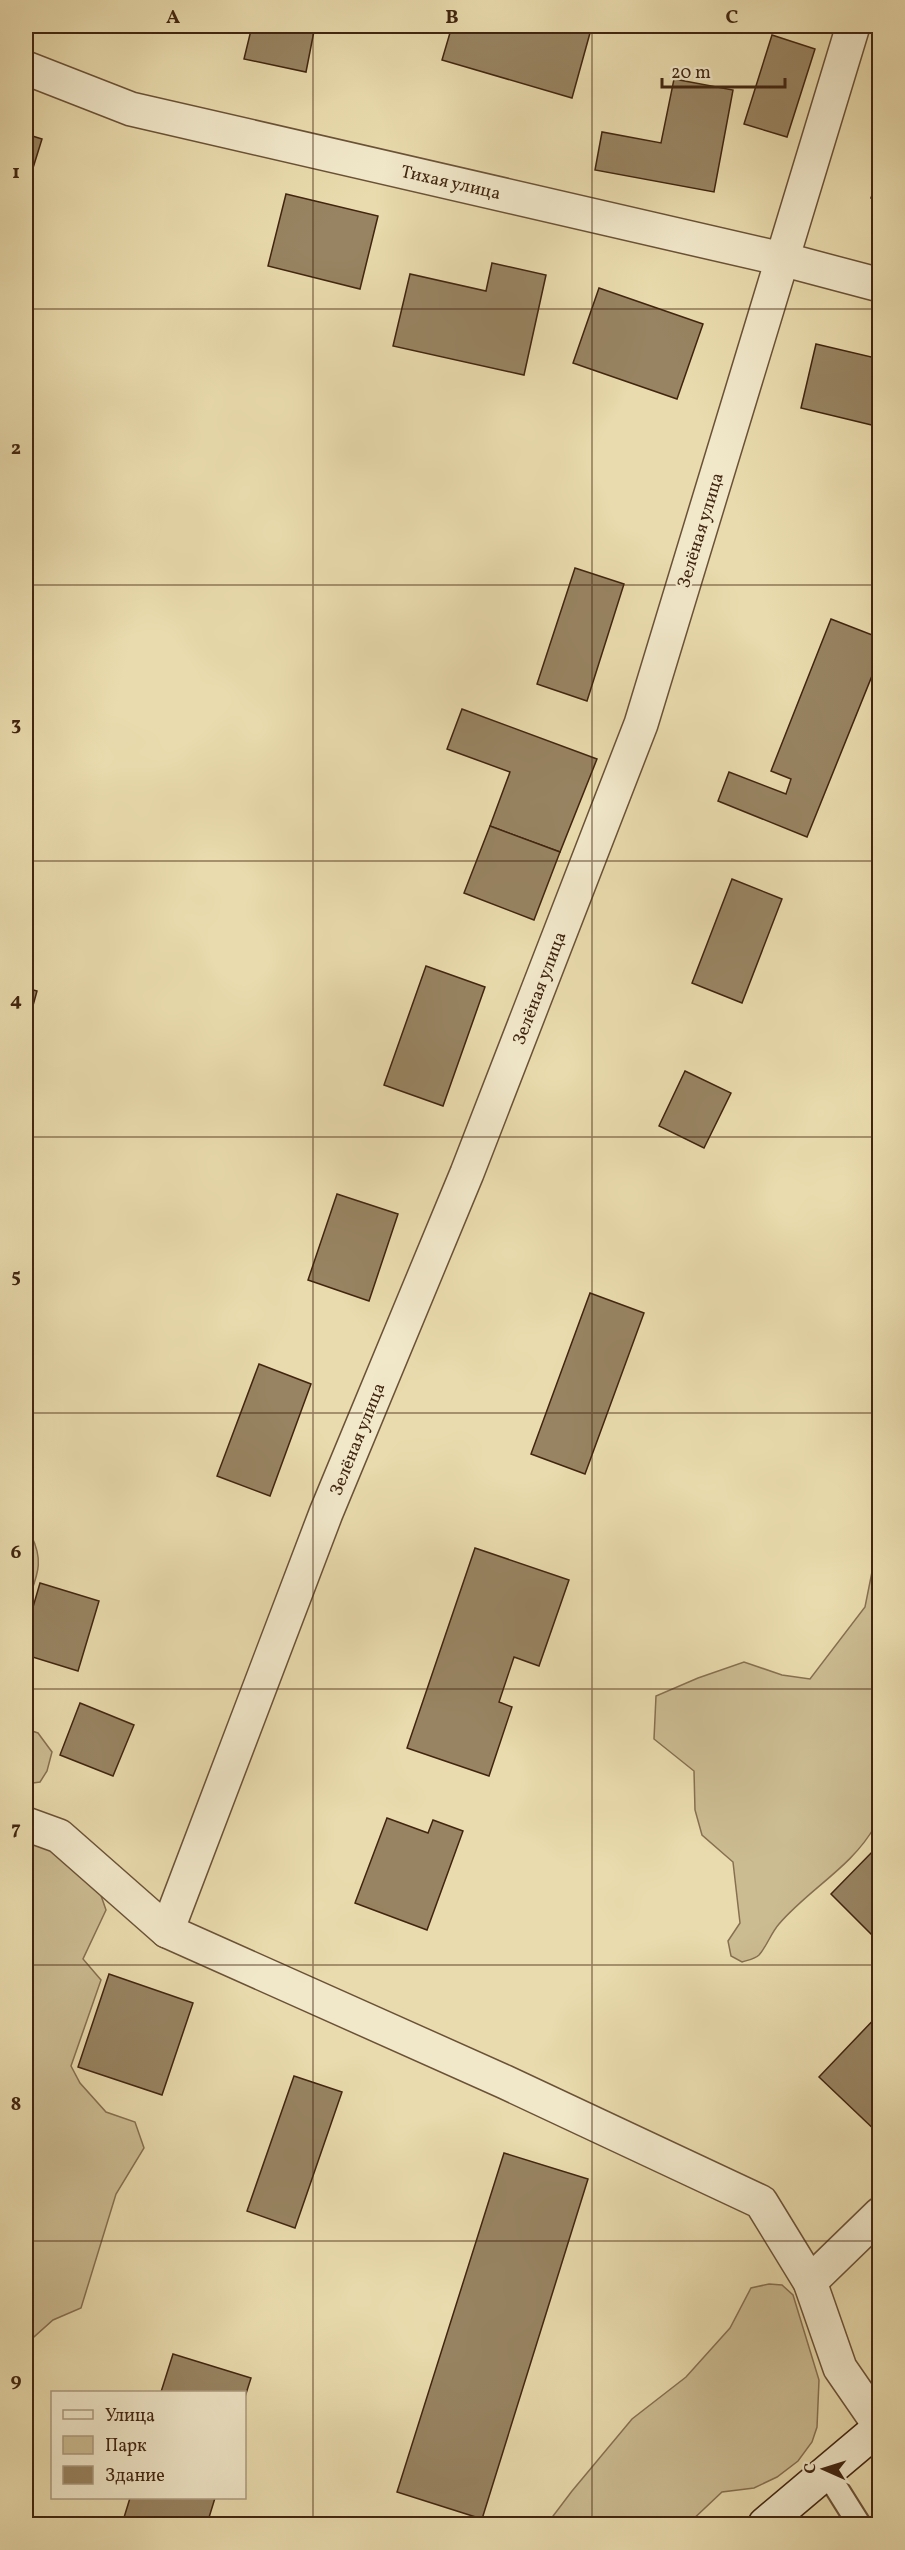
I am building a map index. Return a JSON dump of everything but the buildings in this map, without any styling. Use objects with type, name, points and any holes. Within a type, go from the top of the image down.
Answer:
[{"type":"street","name":"Зелёная улица","points":[[167,1931],[326,1513],[467,1173],[641,724],[853,26]]},
{"type":"street","name":"Тихая улица","points":[[26,68],[131,110],[782,259],[879,285]]},
{"type":"street","points":[[26,1824],[59,1836],[167,1931],[505,2082],[761,2202],[810,2282],[840,2368],[879,2427],[765,2524]]},
{"type":"street","points":[[810,2282],[879,2214]]},
{"type":"lane","points":[[827,2473],[859,2524]]},
{"type":"green space","points":[[26,1534],[31,1535],[38,1555],[38,1571],[26,1607]]},
{"type":"green space","points":[[879,1537],[880,1769],[875,1772],[880,1799],[878,1820],[866,1841],[855,1854],[779,1924],[759,1955],[742,1962],[731,1956],[728,1941],[740,1923],[733,1862],[702,1835],[695,1810],[694,1771],[654,1739],[656,1696],[744,1662],[782,1675],[810,1679],[865,1607]]},
{"type":"green space","points":[[26,1729],[38,1733],[52,1752],[47,1771],[40,1782],[26,1784]]},
{"type":"green space","points":[[26,1835],[43,1841],[97,1884],[106,1910],[83,1959],[101,1980],[71,2066],[80,2083],[106,2112],[135,2122],[144,2148],[116,2194],[81,2308],[53,2320],[26,2344]]},
{"type":"green space","points":[[769,2284],[782,2285],[793,2295],[819,2380],[817,2427],[812,2442],[798,2461],[777,2477],[754,2488],[722,2492],[688,2524],[547,2524],[632,2419],[686,2377],[730,2328],[751,2288]]}]
